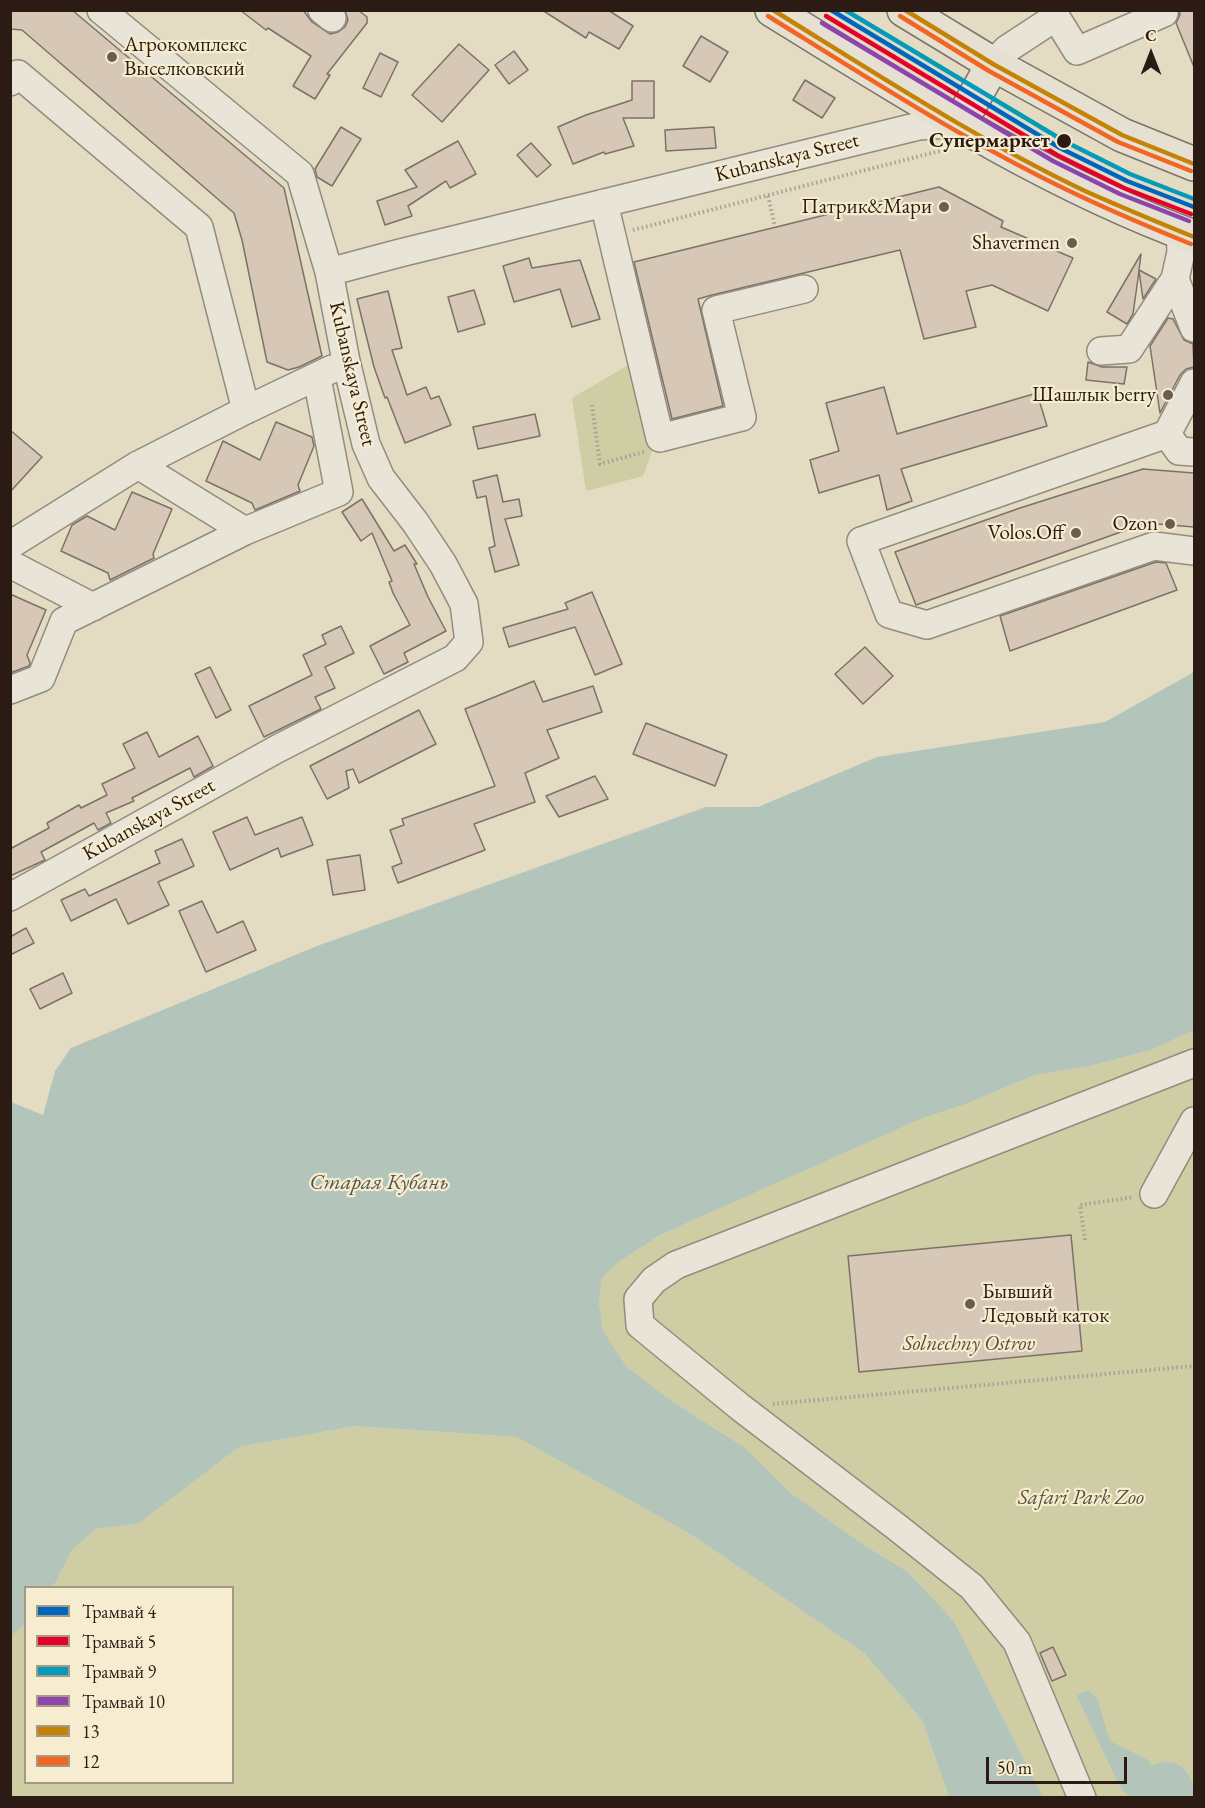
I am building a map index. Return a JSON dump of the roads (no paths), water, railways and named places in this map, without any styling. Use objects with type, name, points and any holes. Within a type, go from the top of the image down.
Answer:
[{"type":"main road","points":[[772,10],[959,135],[1187,234]]},
{"type":"main road","points":[[905,11],[993,64],[1122,135],[1194,164]]},
{"type":"main road","points":[[959,135],[993,64]]},
{"type":"street","points":[[101,10],[300,174],[329,272]]},
{"type":"street","points":[[993,64],[1007,49],[1056,17],[1077,51],[1164,13]]},
{"type":"street","points":[[10,82],[18,74],[198,227],[246,410]]},
{"type":"street","name":"Kubanskaya Street","points":[[10,897],[267,755],[455,658],[470,642],[464,604],[443,564],[415,522],[381,478],[366,444],[346,361],[329,272],[919,126],[959,135]]},
{"type":"street","points":[[604,203],[660,438],[742,417],[716,310],[804,289]]},
{"type":"street","points":[[1101,351],[1129,349],[1175,279],[1187,234]]},
{"type":"street","points":[[1175,279],[1194,328]]},
{"type":"street","points":[[10,545],[138,465],[246,410],[317,378],[346,361]]},
{"type":"street","points":[[10,690],[41,678],[64,621],[245,531],[339,492],[317,378]]},
{"type":"street","points":[[1194,383],[1167,434],[861,541],[889,614],[927,625],[1154,546],[1194,551]]},
{"type":"street","points":[[1167,434],[1179,451],[1194,453]]},
{"type":"street","points":[[138,465],[245,531]]},
{"type":"street","points":[[10,564],[93,607]]},
{"type":"street","points":[[1082,1797],[1017,1642],[972,1587],[740,1407],[640,1325],[638,1299],[654,1280],[676,1265],[1194,1062]]},
{"type":"street","points":[[1154,1194],[1194,1121]]},
{"type":"water","name":"Старая Кубань","points":[[1194,672],[1194,1030],[1151,1050],[1086,1067],[1035,1075],[966,1104],[923,1118],[660,1235],[616,1264],[602,1278],[599,1303],[603,1331],[626,1366],[670,1400],[744,1447],[792,1494],[864,1545],[908,1572],[954,1621],[1043,1797],[949,1797],[922,1720],[864,1653],[692,1535],[517,1437],[355,1426],[239,1447],[138,1524],[96,1529],[72,1550],[54,1586],[24,1586],[24,1625],[11,1636],[11,1102],[43,1115],[55,1071],[71,1048],[317,946],[706,807],[758,807],[877,757],[1105,722]]},
{"type":"water","points":[[1089,1691],[1097,1698],[1110,1741],[1148,1760],[1150,1765],[1167,1762],[1175,1763],[1185,1769],[1193,1786],[1194,1797],[1130,1797],[1120,1787],[1077,1696]]},
{"type":"tram line","name":"4","points":[[831,10],[1060,148],[1127,181],[1194,207]]},
{"type":"tram line","name":"9","points":[[845,10],[1064,141],[1130,174],[1194,199]]},
{"type":"tram line","name":"5","points":[[826,16],[1057,155],[1124,188],[1191,214]]},
{"type":"tram line","name":"10","points":[[822,23],[1053,161],[1120,194],[1189,221]]},
{"type":"place","name":"Агрокомплекс Выселковский","points":[[112,57]]},
{"type":"place","name":"Супермаркет","points":[[1064,141]]},
{"type":"place","name":"Патрик&Мари","points":[[944,207]]},
{"type":"place","name":"Shavermen","points":[[1072,243]]},
{"type":"place","name":"Шашлык berry","points":[[1168,395]]},
{"type":"place","name":"Ozon","points":[[1170,524]]},
{"type":"place","name":"Volos.Off","points":[[1076,533]]},
{"type":"place","name":"Бывший Ледовый каток","points":[[970,1304]]},
{"type":"park label","name":"Solnechny Ostrov","points":[[969,1344]]},
{"type":"park label","name":"Safari Park Zoo","points":[[1081,1498]]}]
